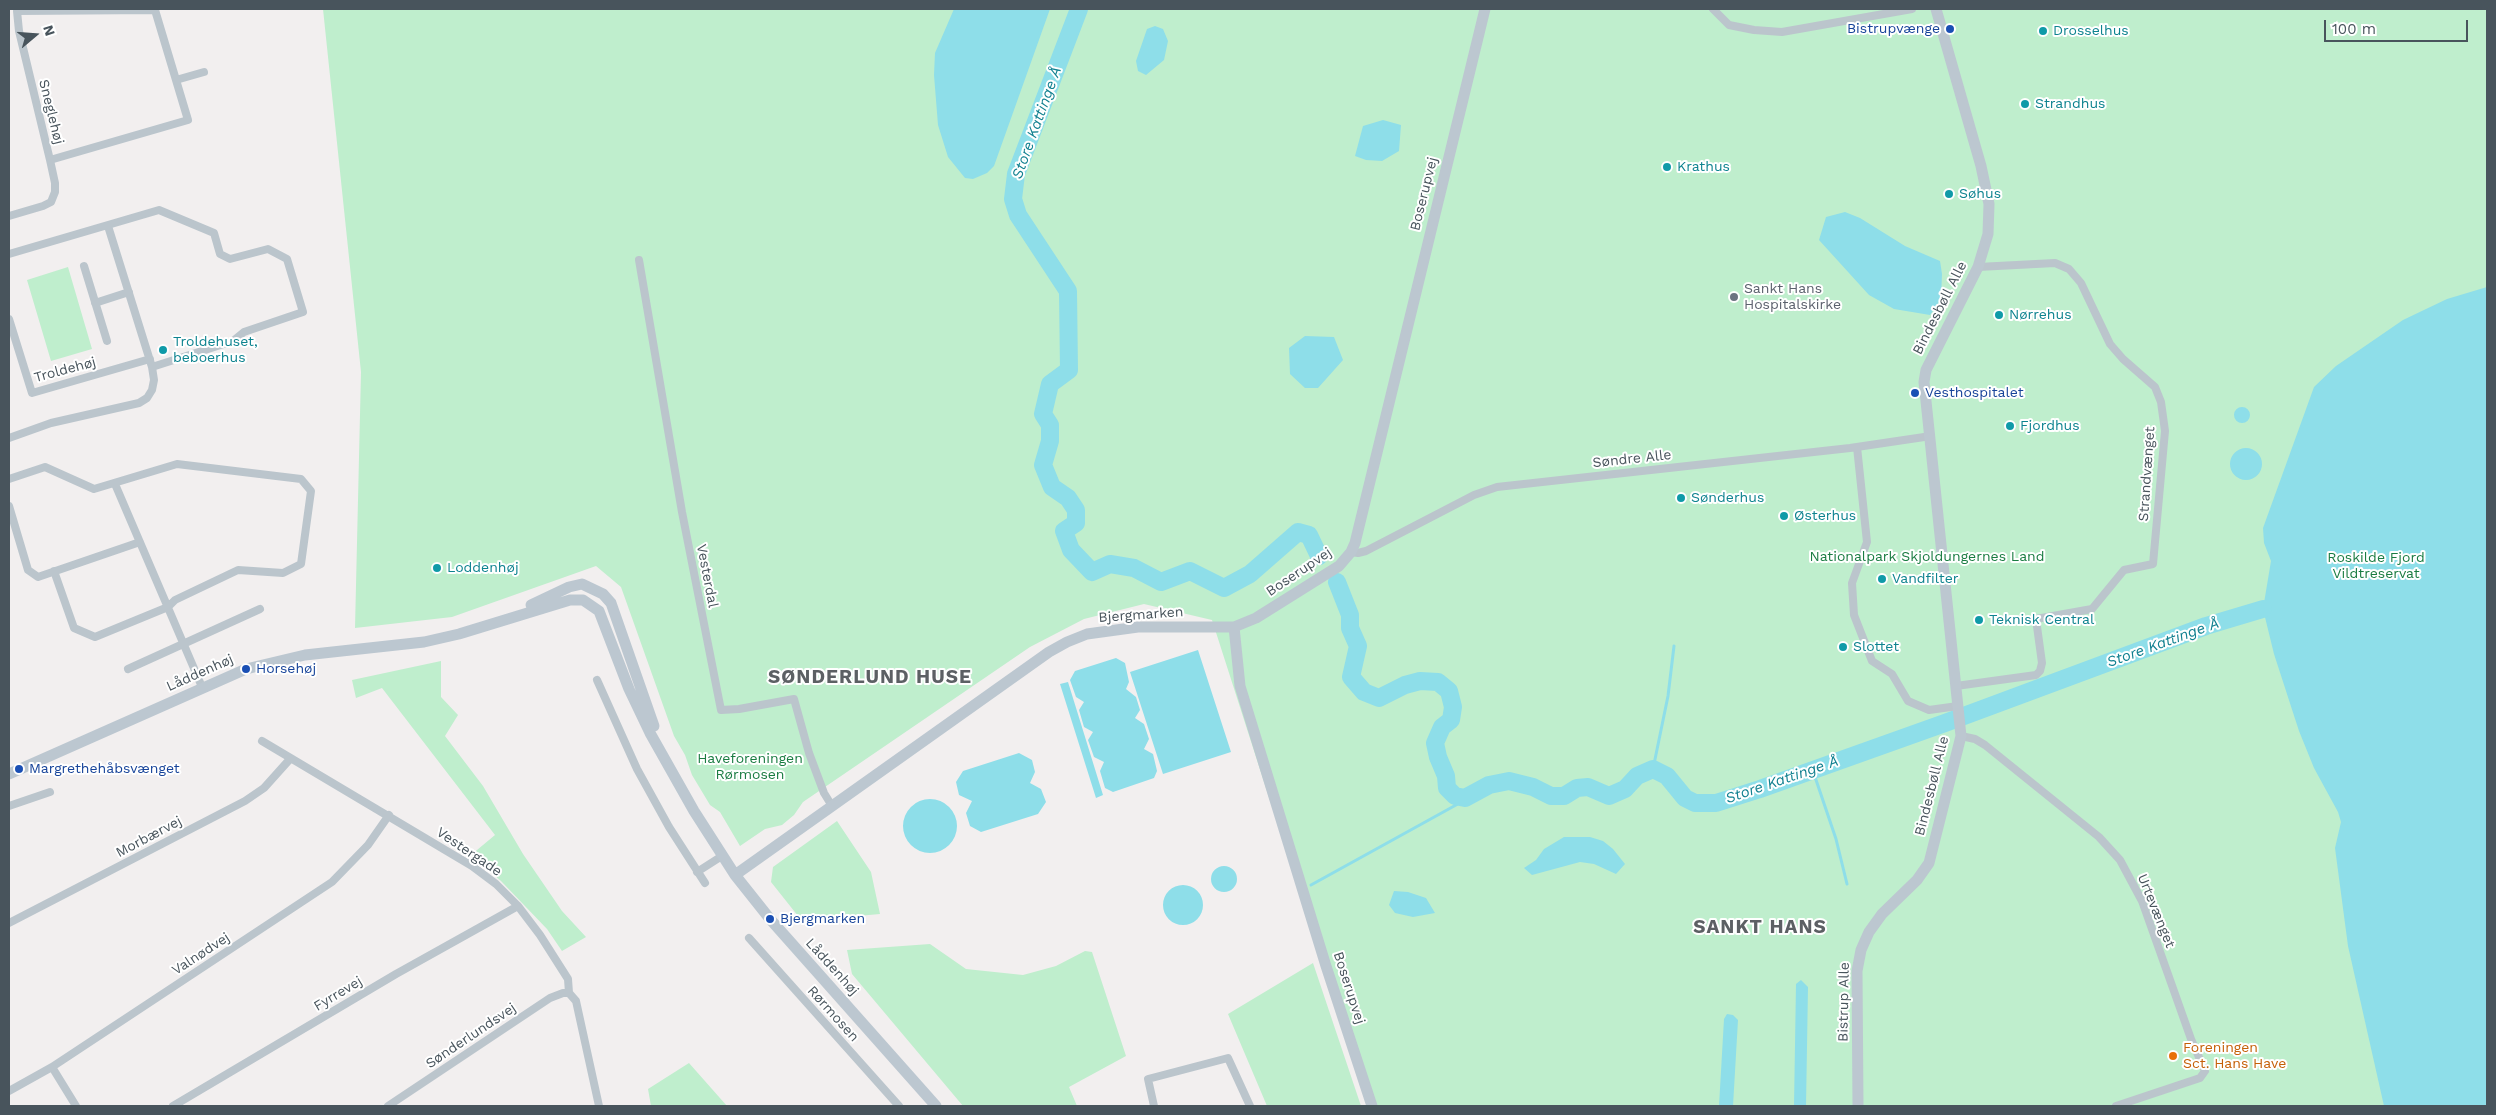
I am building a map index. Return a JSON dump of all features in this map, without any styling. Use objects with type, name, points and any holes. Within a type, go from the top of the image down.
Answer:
[{"type":"street","name":"Boserupvej","points":[[1372,1106],[1326,966],[1240,686],[1234,627],[1256,618],[1339,566],[1351,552],[1484,9]]},
{"type":"street","points":[[1713,9],[1729,25],[1754,30],[1782,32],[1912,9]]},
{"type":"street","name":"Bindesbøll Alle","points":[[1929,863],[1961,736],[1925,399],[1926,370],[1978,267],[1988,234],[1989,204],[1982,166],[1936,9]]},
{"type":"street","name":"Sneglehøj","points":[[9,216],[51,202],[55,192],[50,160],[19,31],[17,11],[154,10],[188,120],[50,160]]},
{"type":"street","points":[[176,80],[204,72]]},
{"type":"street","name":"Troldehøj","points":[[9,254],[159,210],[214,233],[220,254],[230,259],[268,249],[287,258],[303,312],[244,332],[233,341],[32,394],[9,319]]},
{"type":"street","points":[[9,438],[51,423],[139,403],[147,398],[152,390],[154,380],[151,363],[108,226]]},
{"type":"street","name":"Vesterdal","points":[[639,260],[682,512],[720,710],[739,709],[794,698],[809,753],[824,793],[832,806]]},
{"type":"street","name":"Strandvænget","points":[[1956,686],[2036,675],[2040,671],[2042,663],[2036,619],[2092,609],[2124,570],[2153,564],[2165,431],[2161,402],[2155,387],[2123,359],[2110,344],[2081,283],[2069,268],[2055,263],[1978,267]]},
{"type":"street","name":"Troldehøj","points":[[84,266],[107,341]]},
{"type":"street","points":[[95,303],[128,292]]},
{"type":"street","name":"Søndre Alle","points":[[1351,552],[1366,551],[1474,494],[1497,487],[1857,447],[1930,436]]},
{"type":"street","points":[[1857,447],[1868,542],[1852,583],[1854,614],[1872,661],[1892,674],[1908,701],[1929,710],[1958,706]]},
{"type":"street","points":[[9,479],[45,467],[94,489],[177,464],[301,479],[311,491],[301,564],[283,573],[238,570],[175,600],[168,607],[95,637],[74,628],[54,571]]},
{"type":"street","points":[[115,484],[202,687]]},
{"type":"street","points":[[9,506],[28,570],[38,577],[140,542]]},
{"type":"street","name":"Låddenhøj","points":[[9,774],[63,752],[235,672],[275,660],[305,654],[424,642],[459,634],[503,619],[569,587],[582,584],[603,594],[611,603],[638,684],[668,763],[694,811],[722,856],[770,919],[936,1106]]},
{"type":"street","points":[[128,669],[260,609]]},
{"type":"street","name":"Bjergmarken","points":[[735,875],[1050,652],[1067,642],[1093,633],[1138,627],[1234,627]]},
{"type":"street","points":[[597,680],[641,776],[705,883]]},
{"type":"street","name":"Urtevænget","points":[[1961,736],[1975,739],[1985,745],[2099,837],[2120,860],[2142,901],[2191,1039],[2205,1071],[2200,1078],[2116,1106]]},
{"type":"street","name":"Vestergade","points":[[262,741],[472,866],[496,884],[518,906],[540,935],[568,979],[569,993],[576,1001],[599,1106]]},
{"type":"street","name":"Morbærvej","points":[[9,923],[245,801],[264,788],[290,759]]},
{"type":"street","points":[[9,806],[50,792]]},
{"type":"street","name":"Valnødvej","points":[[9,1091],[52,1067],[332,882],[363,850],[388,816]]},
{"type":"street","points":[[697,872],[722,856]]},
{"type":"street","name":"Bistrup Alle","points":[[1858,1106],[1857,971],[1861,950],[1869,932],[1882,914],[1917,880],[1929,863]]},
{"type":"street","name":"Fyrrevej","points":[[173,1106],[396,974],[518,906]]},
{"type":"street","name":"Rørmosen","points":[[749,938],[899,1106]]},
{"type":"street","name":"Sønderlundsvej","points":[[388,1106],[550,998],[563,993],[569,993]]},
{"type":"street","points":[[1154,1106],[1148,1079],[1228,1058],[1250,1106]]},
{"type":"street","points":[[52,1067],[76,1106]]},
{"type":"green space","name":"Nationalpark Skjoldungernes Land","points":[[323,9],[2487,9],[2487,1106],[1368,1106],[1212,620],[1144,604],[1084,619],[1030,647],[803,802],[794,815],[782,825],[765,829],[740,846],[720,812],[710,805],[692,775],[685,755],[674,736],[621,587],[596,566],[452,617],[355,628],[361,372]]},
{"type":"green space","points":[[68,267],[92,349],[51,361],[27,280]]},
{"type":"green space","points":[[441,661],[441,697],[458,715],[445,736],[483,786],[523,854],[562,911],[586,937],[562,951],[547,929],[501,881],[471,855],[495,835],[382,688],[356,698],[352,680]]},
{"type":"green space","points":[[837,821],[871,872],[880,914],[802,921],[771,882],[773,867]]},
{"type":"green space","points":[[930,944],[966,969],[1023,975],[1056,966],[1085,951],[1092,952],[1126,1056],[1069,1087],[1077,1106],[963,1106],[852,974],[847,950]]},
{"type":"green space","points":[[1313,963],[1361,1106],[1267,1106],[1228,1014]]},
{"type":"green space","points":[[689,1063],[727,1106],[651,1106],[648,1089]]},
{"type":"water","points":[[954,9],[1050,9],[994,166],[987,173],[973,179],[965,178],[948,157],[938,125],[934,75],[935,53]]},
{"type":"water","points":[[1155,26],[1163,29],[1168,41],[1164,60],[1146,75],[1138,71],[1136,61],[1147,29]]},
{"type":"water","points":[[1383,120],[1401,125],[1399,151],[1382,161],[1366,160],[1355,156],[1363,126]]},
{"type":"water","points":[[1845,212],[1860,218],[1905,246],[1940,261],[1942,274],[1941,299],[1930,315],[1894,309],[1869,295],[1819,240],[1826,217]]},
{"type":"water","name":"Roskilde Fjord Vildtreservat","points":[[2487,287],[2487,1106],[2384,1106],[2348,946],[2335,848],[2341,822],[2338,812],[2314,768],[2299,731],[2274,654],[2263,609],[2271,561],[2264,543],[2263,528],[2314,387],[2336,366],[2403,320],[2447,299]]},
{"type":"water","points":[[1305,336],[1334,337],[1343,360],[1318,388],[1305,388],[1290,374],[1289,348]]},
{"type":"water","points":[[2242,407],[2248,409],[2250,415],[2248,421],[2242,423],[2236,421],[2234,415],[2236,409]]},
{"type":"water","points":[[2246,448],[2252,449],[2257,453],[2261,458],[2261,470],[2257,475],[2252,479],[2246,480],[2240,479],[2235,475],[2231,470],[2230,464],[2231,458],[2235,453],[2240,449]]},
{"type":"water","points":[[1198,650],[1231,752],[1163,774],[1130,672]]},
{"type":"water","points":[[1116,658],[1125,663],[1129,682],[1126,689],[1136,697],[1140,710],[1135,718],[1144,724],[1149,739],[1144,749],[1153,754],[1157,771],[1154,778],[1113,792],[1105,788],[1100,771],[1104,762],[1094,757],[1088,740],[1093,732],[1084,727],[1079,710],[1084,702],[1076,697],[1070,680],[1075,671]]},
{"type":"water","points":[[1068,682],[1103,795],[1096,798],[1060,684]]},
{"type":"water","points":[[1019,753],[1032,760],[1035,772],[1030,783],[1041,789],[1046,802],[1038,814],[981,832],[970,826],[966,813],[972,801],[959,795],[956,782],[963,771]]},
{"type":"water","points":[[925,799],[935,799],[945,803],[953,811],[957,826],[953,841],[945,849],[935,853],[925,853],[915,849],[907,841],[903,831],[903,821],[907,811],[915,803]]},
{"type":"water","points":[[1564,837],[1590,837],[1603,841],[1613,849],[1625,864],[1616,874],[1594,864],[1580,862],[1532,875],[1524,868],[1536,860],[1544,849]]},
{"type":"water","points":[[1224,866],[1233,870],[1237,879],[1233,888],[1224,892],[1215,888],[1211,879],[1215,870]]},
{"type":"water","points":[[1187,885],[1194,888],[1200,894],[1203,905],[1202,913],[1194,922],[1187,925],[1179,925],[1172,922],[1164,913],[1163,901],[1166,894],[1175,886]]},
{"type":"water","points":[[1394,891],[1408,892],[1426,898],[1435,913],[1413,917],[1395,913],[1389,905]]},
{"type":"water","points":[[1801,980],[1808,987],[1806,1106],[1794,1106],[1796,984]]},
{"type":"water","points":[[1727,1014],[1733,1015],[1738,1020],[1733,1106],[1719,1106],[1724,1019]]},
{"type":"waterway","name":"Store Kattinge Å","points":[[1079,9],[1016,174],[1013,199],[1018,215],[1068,291],[1069,370],[1050,384],[1043,414],[1050,425],[1050,441],[1043,465],[1052,487],[1068,498],[1076,510],[1076,523],[1064,531],[1071,550],[1092,572],[1110,564],[1134,568],[1161,582],[1190,571],[1224,588],[1250,574],[1298,532],[1309,535],[1319,556]]},
{"type":"waterway","name":"Store Kattinge Å","points":[[1337,582],[1350,615],[1350,628],[1358,646],[1351,677],[1364,692],[1379,698],[1405,685],[1420,681],[1438,682],[1449,691],[1453,707],[1451,720],[1442,727],[1435,743],[1438,757],[1446,776],[1447,788],[1455,796],[1465,798],[1489,785],[1509,781],[1533,787],[1551,796],[1564,796],[1577,788],[1588,787],[1609,796],[1625,789],[1637,776],[1653,769],[1667,776],[1685,798],[1695,803],[1716,803],[1945,723],[2206,626],[2263,609]]},
{"type":"waterway","points":[[1653,769],[1668,696],[1674,646]]},
{"type":"waterway","points":[[1813,771],[1836,839],[1847,884]]},
{"type":"waterway","points":[[1311,885],[1456,805],[1465,798]]},
{"type":"place","name":"Bistrupvænge","points":[[1950,29]]},
{"type":"place","name":"Drosselhus","points":[[2043,31]]},
{"type":"place","name":"Strandhus","points":[[2025,104]]},
{"type":"place","name":"Krathus","points":[[1667,167]]},
{"type":"place","name":"Søhus","points":[[1949,194]]},
{"type":"place","name":"Sankt Hans Hospitalskirke","points":[[1734,297]]},
{"type":"place","name":"Nørrehus","points":[[1999,315]]},
{"type":"place","name":"Troldehuset, beboerhus","points":[[163,350]]},
{"type":"place","name":"Vesthospitalet","points":[[1915,393]]},
{"type":"place","name":"Fjordhus","points":[[2010,426]]},
{"type":"place","name":"Sønderhus","points":[[1681,498]]},
{"type":"place","name":"Østerhus","points":[[1784,516]]},
{"type":"place","name":"Loddenhøj","points":[[437,568]]},
{"type":"place","name":"Vandfilter","points":[[1882,579]]},
{"type":"place","name":"Teknisk Central","points":[[1979,620]]},
{"type":"place","name":"Slottet","points":[[1843,647]]},
{"type":"place","name":"Horsehøj","points":[[246,669]]},
{"type":"place","name":"Margrethehåbsvænget","points":[[19,769]]},
{"type":"place","name":"Bjergmarken","points":[[770,919]]},
{"type":"place","name":"Foreningen Sct. Hans Have","points":[[2173,1056]]},
{"type":"district","name":"SØNDERLUND HUSE","points":[[870,677]]},
{"type":"district","name":"SANKT HANS","points":[[1760,927]]},
{"type":"park label","name":"Haveforeningen Rørmosen","points":[[750,768]]}]
